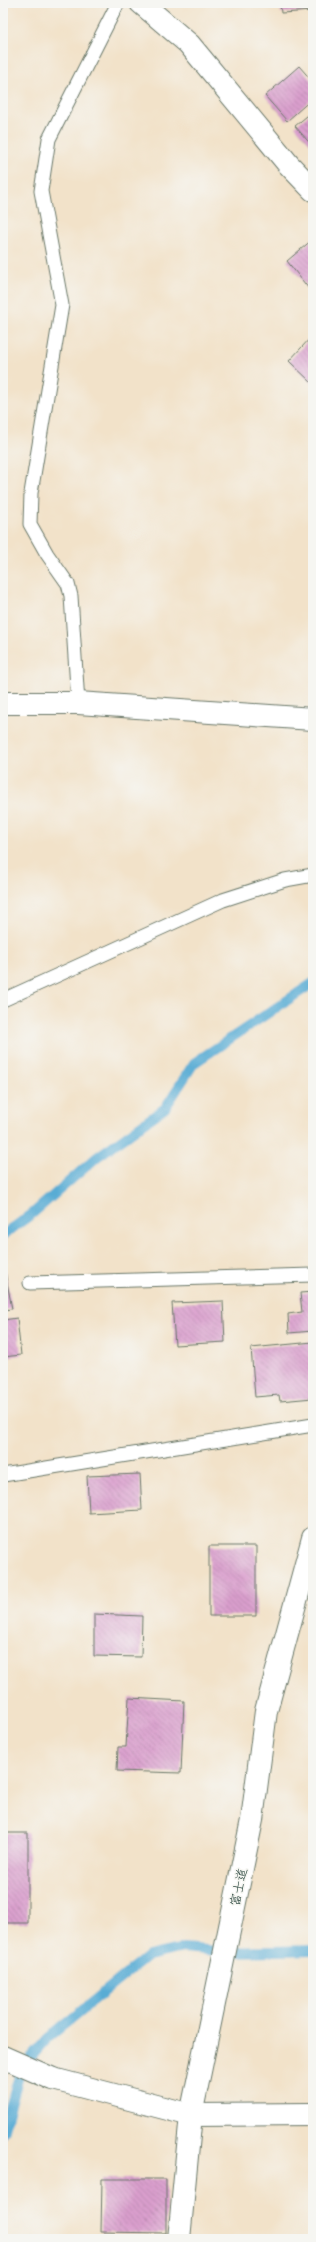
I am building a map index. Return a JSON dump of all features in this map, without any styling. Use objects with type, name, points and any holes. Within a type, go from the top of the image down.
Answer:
[{"type":"street","points":[[141,3],[189,44],[289,165],[313,190]]},
{"type":"street","points":[[3,703],[78,703],[313,719]]},
{"type":"street","name":"富士道","points":[[179,2239],[192,2115],[252,1820],[266,1711],[306,1591],[313,1538]]},
{"type":"street","points":[[10,2060],[44,2075],[192,2115],[313,2114]]},
{"type":"lane","points":[[78,703],[71,596],[68,584],[47,554],[30,524],[31,493],[62,305],[42,192],[49,139],[118,3]]},
{"type":"lane","points":[[3,1000],[223,900],[285,880],[313,875]]},
{"type":"lane","points":[[30,1283],[313,1275]]},
{"type":"lane","points":[[3,1475],[313,1425]]},
{"type":"building","points":[[280,3],[313,3],[313,11],[281,13]]},
{"type":"building","points":[[299,66],[313,82],[313,98],[287,121],[265,96]]},
{"type":"building","points":[[313,111],[313,147],[295,126]]},
{"type":"building","points":[[313,239],[313,294],[287,261]]},
{"type":"building","points":[[313,335],[313,384],[289,361]]},
{"type":"building","points":[[5,1271],[12,1309],[3,1310],[3,1272]]},
{"type":"building","points":[[313,1292],[313,1331],[289,1333],[288,1314],[302,1312],[300,1293]]},
{"type":"building","points":[[223,1301],[225,1342],[175,1345],[172,1303]]},
{"type":"building","points":[[17,1318],[21,1355],[3,1357],[3,1320]]},
{"type":"building","points":[[313,1342],[313,1398],[280,1401],[279,1395],[255,1397],[251,1348]]},
{"type":"building","points":[[140,1474],[142,1510],[89,1513],[87,1476]]},
{"type":"building","points":[[209,1546],[256,1546],[256,1616],[209,1616]]},
{"type":"building","points":[[94,1614],[142,1616],[141,1657],[94,1656]]},
{"type":"building","points":[[129,1698],[184,1701],[181,1773],[117,1771],[118,1747],[126,1747]]},
{"type":"building","points":[[3,1833],[28,1833],[28,1923],[3,1923]]},
{"type":"building","points":[[102,2179],[166,2179],[166,2233],[101,2232]]},
{"type":"waterway","points":[[3,1235],[32,1214],[97,1157],[165,1108],[194,1063],[313,983]]},
{"type":"waterway","points":[[3,2132],[21,2069],[48,2038],[148,1956],[183,1948],[229,1952],[313,1950]]}]
